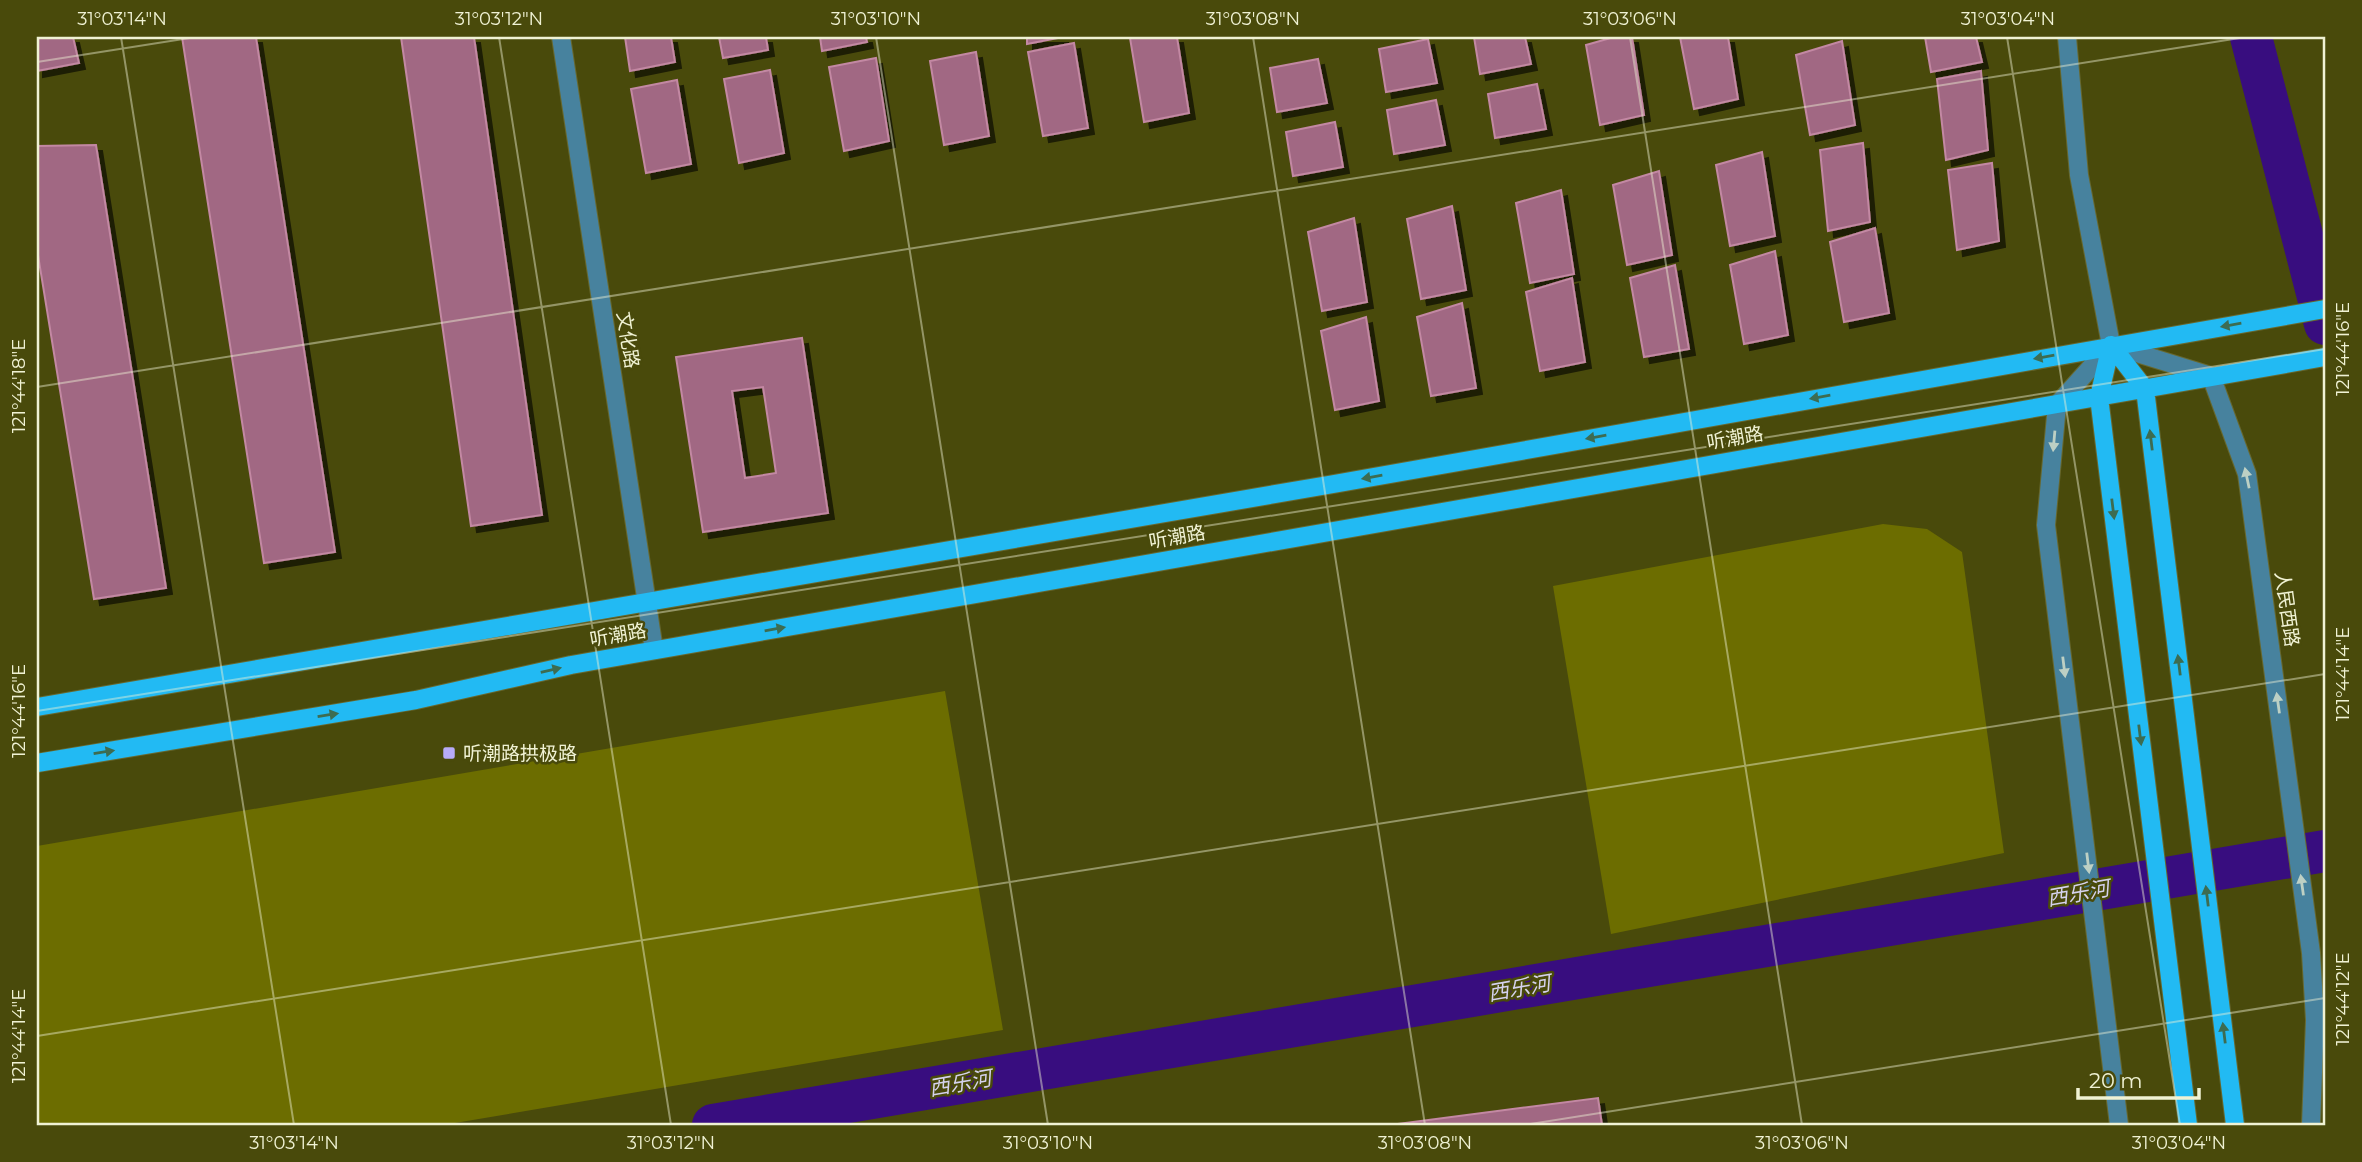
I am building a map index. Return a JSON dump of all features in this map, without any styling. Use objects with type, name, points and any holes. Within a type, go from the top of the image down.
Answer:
[{"type":"main road","name":"听潮路","points":[[37,707],[2325,309]]},
{"type":"main road","points":[[2111,345],[2145,389],[2235,1125]]},
{"type":"main road","points":[[2111,345],[2099,397],[2188,1125]]},
{"type":"main road","name":"听潮路","points":[[37,764],[416,700],[570,665],[654,650],[2325,357]]},
{"type":"street","name":"文化路","points":[[561,37],[654,650]]},
{"type":"street","points":[[2067,37],[2080,175],[2111,345]]},
{"type":"street","points":[[2111,345],[2211,376]]},
{"type":"street","points":[[2111,345],[2057,405],[2046,525],[2119,1125]]},
{"type":"street","name":"人民西路","points":[[2211,376],[2247,474],[2287,770],[2311,953],[2315,1020],[2311,1125]]},
{"type":"shaded area","points":[[1883,524],[1927,529],[1962,552],[2004,853],[1611,934],[1553,586]]},
{"type":"shaded area","points":[[945,691],[1003,1030],[443,1125],[37,1125],[37,846]]},
{"type":"building","points":[[37,37],[73,37],[79,63],[37,71]]},
{"type":"building","points":[[182,37],[256,37],[335,552],[264,563]]},
{"type":"building","points":[[401,37],[474,37],[542,515],[471,526]]},
{"type":"building","points":[[625,37],[671,37],[675,62],[630,71]]},
{"type":"building","points":[[719,37],[766,37],[768,50],[723,58]]},
{"type":"building","points":[[820,37],[866,37],[867,42],[822,51]]},
{"type":"building","points":[[1027,37],[1063,37],[1027,44]]},
{"type":"building","points":[[1177,37],[1189,113],[1144,122],[1130,38]]},
{"type":"building","points":[[1474,37],[1525,37],[1531,64],[1480,74]]},
{"type":"building","points":[[1614,37],[1632,37],[1644,115],[1600,125],[1586,45]]},
{"type":"building","points":[[1680,37],[1728,37],[1738,99],[1694,109]]},
{"type":"building","points":[[1925,37],[1976,37],[1982,62],[1931,72]]},
{"type":"building","points":[[1428,39],[1437,83],[1386,92],[1379,49]]},
{"type":"building","points":[[1842,41],[1855,125],[1810,135],[1796,55]]},
{"type":"building","points":[[1074,43],[1088,128],[1043,136],[1028,52]]},
{"type":"building","points":[[976,52],[989,136],[944,145],[930,61]]},
{"type":"building","points":[[876,58],[889,141],[844,151],[829,67]]},
{"type":"building","points":[[1318,59],[1327,103],[1277,112],[1270,68]]},
{"type":"building","points":[[770,70],[784,153],[739,163],[724,79]]},
{"type":"building","points":[[1981,71],[1988,150],[1946,160],[1937,79]]},
{"type":"building","points":[[677,80],[691,164],[646,173],[631,89]]},
{"type":"building","points":[[1537,84],[1546,129],[1495,138],[1488,94]]},
{"type":"building","points":[[1436,100],[1445,145],[1394,154],[1387,110]]},
{"type":"building","points":[[1335,122],[1343,167],[1293,176],[1286,132]]},
{"type":"building","points":[[1863,143],[1870,222],[1828,231],[1820,150]]},
{"type":"building","points":[[96,145],[166,588],[94,599],[37,249],[37,146]]},
{"type":"building","points":[[1762,152],[1775,236],[1730,246],[1716,165]]},
{"type":"building","points":[[1992,163],[1999,241],[1957,250],[1948,170]]},
{"type":"building","points":[[1659,171],[1672,255],[1627,265],[1613,185]]},
{"type":"building","points":[[1561,190],[1574,274],[1530,283],[1516,203]]},
{"type":"building","points":[[1452,206],[1466,290],[1421,299],[1407,219]]},
{"type":"building","points":[[1354,218],[1367,302],[1322,311],[1308,232]]},
{"type":"building","points":[[1875,228],[1889,313],[1844,322],[1830,242]]},
{"type":"building","points":[[1775,251],[1788,335],[1744,344],[1730,265]]},
{"type":"building","points":[[1675,265],[1689,349],[1644,357],[1630,278]]},
{"type":"building","points":[[1572,278],[1585,362],[1540,371],[1526,292]]},
{"type":"building","points":[[1462,303],[1476,388],[1431,396],[1417,317]]},
{"type":"building","points":[[1366,317],[1379,401],[1335,410],[1321,331]]},
{"type":"building","points":[[802,338],[828,513],[703,532],[676,357]],"holes":[[[763,387],[776,473],[745,478],[732,391]]]},
{"type":"building","points":[[1598,1098],[1602,1125],[1390,1125]]},
{"type":"waterway","points":[[2251,37],[2325,324]]},
{"type":"waterway","name":"西乐河","points":[[713,1125],[2325,851]]},
{"type":"place","name":"听潮路拱极路","points":[[449,753]]}]
